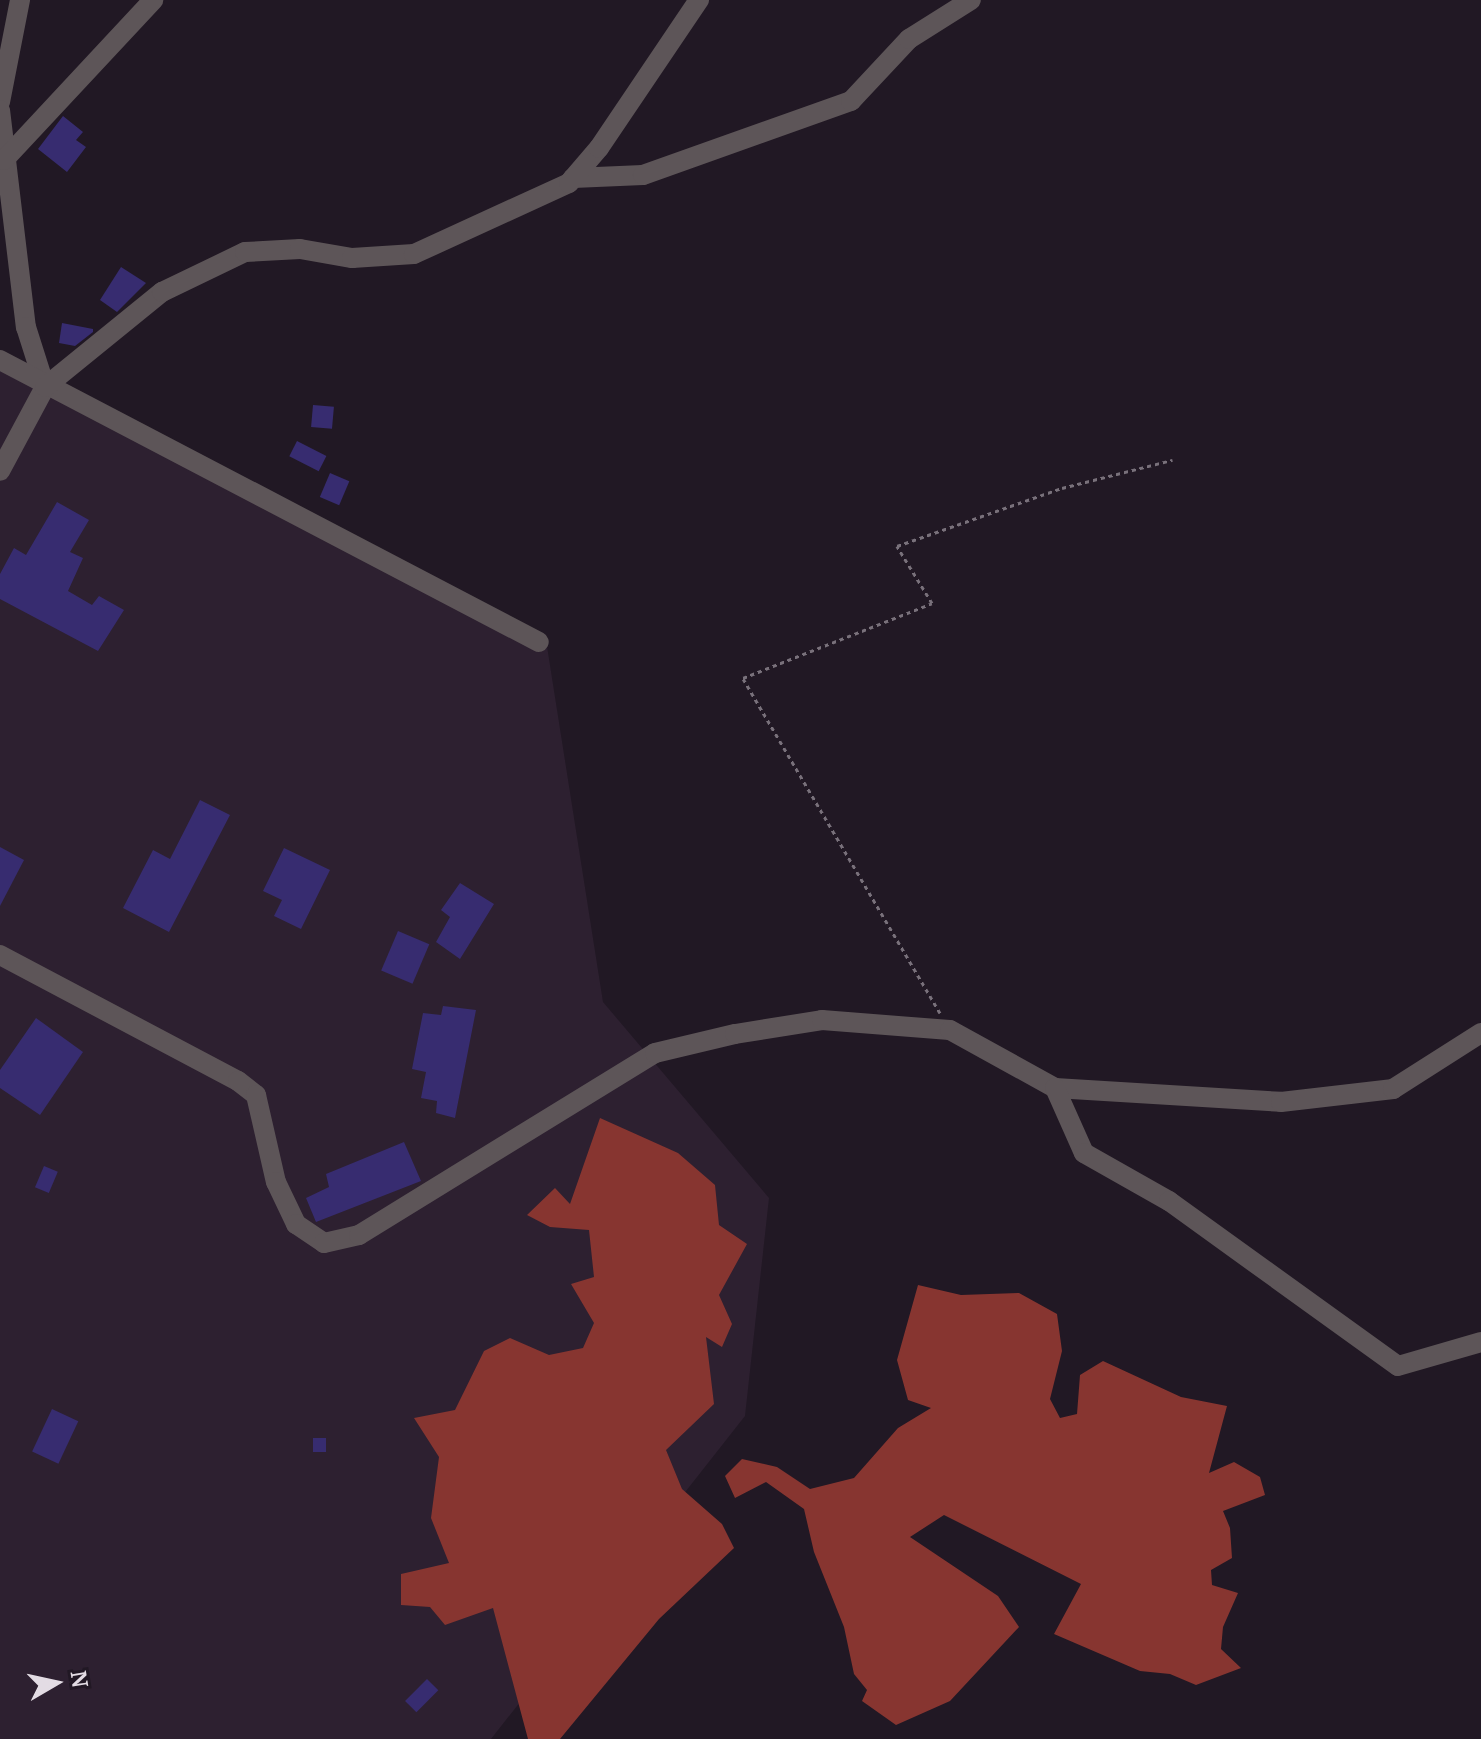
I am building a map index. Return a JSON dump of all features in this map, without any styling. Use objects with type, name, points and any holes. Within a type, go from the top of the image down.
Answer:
[{"type":"street","points":[[0,102],[20,0]]},
{"type":"street","points":[[4,160],[153,0]]},
{"type":"street","points":[[573,178],[626,111],[699,0]]},
{"type":"street","points":[[0,471],[45,387],[162,292],[245,252],[300,249],[352,258],[414,254],[573,178],[643,175],[851,101],[909,39],[971,0]]},
{"type":"street","points":[[0,110],[26,327],[45,387]]},
{"type":"street","points":[[0,360],[45,387],[539,642]]},
{"type":"street","points":[[0,955],[256,1095],[276,1182],[296,1224],[324,1243],[359,1235],[655,1053],[822,1020],[950,1030],[1055,1088],[1281,1102],[1393,1089],[1481,1033]]},
{"type":"street","points":[[1055,1088],[1084,1153],[1169,1201],[1398,1366],[1481,1342]]},
{"type":"path","points":[[950,1030],[743,678],[932,603],[897,546],[1062,488],[1172,460]]},
{"type":"shaded area","points":[[0,353],[546,640],[603,1002],[769,1198],[745,1416],[491,1739],[0,1739]]},
{"type":"shaded area","points":[[600,1118],[678,1153],[715,1185],[719,1225],[747,1244],[719,1295],[732,1324],[722,1347],[706,1337],[714,1404],[666,1450],[682,1489],[722,1524],[734,1548],[659,1619],[560,1739],[528,1739],[493,1608],[445,1625],[430,1607],[401,1605],[401,1574],[449,1563],[431,1518],[439,1457],[414,1418],[455,1410],[484,1351],[510,1338],[549,1355],[583,1348],[594,1323],[571,1284],[594,1277],[589,1230],[550,1227],[527,1215],[555,1188],[570,1204]]},
{"type":"shaded area","points":[[918,1285],[961,1295],[1019,1293],[1057,1314],[1062,1351],[1050,1399],[1060,1418],[1077,1414],[1080,1375],[1103,1361],[1181,1397],[1227,1406],[1209,1473],[1234,1462],[1260,1477],[1265,1495],[1223,1511],[1230,1528],[1232,1558],[1211,1570],[1212,1585],[1238,1593],[1223,1627],[1221,1649],[1241,1668],[1196,1685],[1170,1674],[1140,1671],[1054,1634],[1081,1584],[944,1515],[910,1537],[998,1596],[1019,1627],[950,1701],[896,1725],[862,1701],[867,1690],[854,1674],[844,1627],[814,1552],[804,1509],[766,1482],[735,1498],[725,1476],[742,1459],[777,1467],[810,1489],[854,1478],[898,1428],[931,1408],[908,1400],[897,1360]]},
{"type":"building","points":[[63,116],[83,132],[76,140],[86,147],[67,172],[38,149]]},
{"type":"building","points":[[121,267],[146,283],[117,312],[100,300]]},
{"type":"building","points":[[62,323],[93,329],[93,332],[75,346],[59,343]]},
{"type":"building","points":[[313,405],[334,407],[332,429],[311,427]]},
{"type":"building","points":[[297,441],[326,456],[319,471],[289,456]]},
{"type":"building","points":[[330,473],[349,481],[339,505],[320,497]]},
{"type":"building","points":[[57,502],[89,520],[70,552],[83,558],[68,591],[92,605],[99,596],[124,610],[98,651],[0,599],[0,574],[14,548],[26,555]]},
{"type":"building","points":[[200,800],[230,815],[169,932],[123,908],[153,850],[170,859]]},
{"type":"building","points":[[0,847],[24,860],[0,906]]},
{"type":"building","points":[[284,848],[330,870],[301,929],[274,916],[282,900],[263,891]]},
{"type":"building","points":[[460,883],[494,904],[460,959],[436,942],[450,917],[441,910]]},
{"type":"building","points":[[398,931],[429,944],[412,984],[381,971]]},
{"type":"building","points":[[443,1006],[476,1010],[455,1118],[436,1113],[437,1101],[421,1098],[426,1072],[412,1069],[423,1013],[441,1015]]},
{"type":"building","points":[[36,1018],[83,1052],[40,1115],[0,1088],[0,1070]]},
{"type":"building","points":[[404,1142],[421,1181],[316,1222],[306,1198],[329,1187],[326,1174]]},
{"type":"building","points":[[44,1166],[58,1172],[49,1193],[35,1187]]},
{"type":"building","points":[[52,1409],[78,1421],[58,1464],[32,1452]]},
{"type":"building","points":[[313,1438],[326,1438],[326,1452],[313,1452]]},
{"type":"building","points":[[427,1679],[438,1690],[416,1712],[405,1701]]}]
